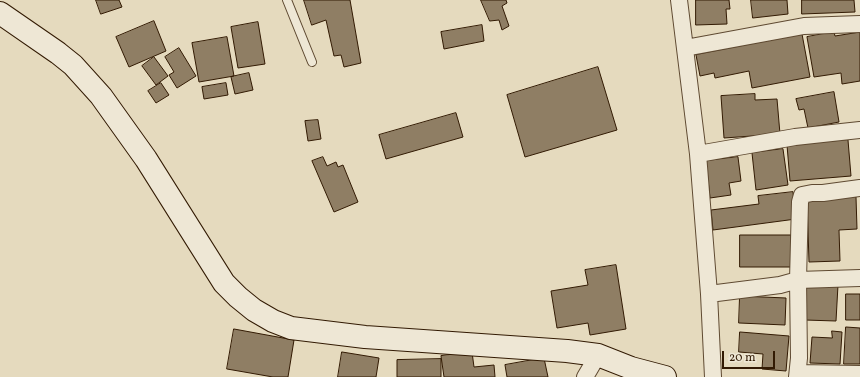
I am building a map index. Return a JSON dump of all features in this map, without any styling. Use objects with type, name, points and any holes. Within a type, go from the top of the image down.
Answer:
[{"type":"main road","points":[[0,13],[58,53],[85,77],[102,96],[142,153],[224,283],[254,310],[273,321],[291,328],[357,336],[567,351],[598,355],[631,368],[665,377]]},
{"type":"street","points":[[679,0],[698,154],[709,294],[713,377]]},
{"type":"street","points":[[685,48],[804,26],[860,24]]},
{"type":"street","points":[[698,154],[795,137],[860,130]]},
{"type":"street","points":[[860,188],[802,195],[800,202],[798,280],[799,358],[797,375],[860,374]]},
{"type":"street","points":[[709,294],[780,285],[798,280],[860,278]]},
{"type":"street","points":[[585,377],[598,355]]},
{"type":"lane","points":[[288,0],[312,62]]},
{"type":"building","points":[[96,0],[119,0],[122,7],[101,14]]},
{"type":"building","points":[[304,0],[350,0],[361,63],[344,67],[341,55],[334,56],[326,20],[312,25]]},
{"type":"building","points":[[481,0],[506,0],[507,3],[502,6],[509,26],[502,30],[499,20],[490,21]]},
{"type":"building","points":[[696,0],[729,0],[730,9],[726,9],[727,24],[696,25]]},
{"type":"building","points":[[751,0],[787,0],[788,14],[753,18]]},
{"type":"building","points":[[802,0],[854,0],[855,12],[802,14]]},
{"type":"building","points":[[154,21],[166,51],[129,67],[116,37]]},
{"type":"building","points":[[258,22],[265,64],[238,68],[231,27]]},
{"type":"building","points":[[482,25],[484,41],[444,49],[441,32]]},
{"type":"building","points":[[834,32],[835,36],[860,32],[860,81],[842,84],[841,73],[814,77],[807,37]]},
{"type":"building","points":[[802,34],[810,77],[752,88],[749,71],[715,78],[714,73],[700,76],[696,55]]},
{"type":"building","points":[[227,37],[234,76],[199,82],[192,43]]},
{"type":"building","points":[[179,48],[196,76],[177,88],[169,75],[174,72],[165,57]]},
{"type":"building","points":[[154,57],[168,76],[156,85],[142,66]]},
{"type":"building","points":[[598,67],[617,130],[525,157],[507,95]]},
{"type":"building","points":[[249,73],[253,90],[235,94],[231,77]]},
{"type":"building","points":[[161,83],[169,95],[156,103],[148,91]]},
{"type":"building","points":[[226,83],[228,95],[204,99],[202,87]]},
{"type":"building","points":[[834,92],[839,122],[808,128],[804,109],[799,110],[796,99]]},
{"type":"building","points":[[755,94],[755,100],[777,99],[780,134],[724,138],[721,96]]},
{"type":"building","points":[[456,113],[463,137],[386,159],[379,135]]},
{"type":"building","points":[[318,120],[321,139],[308,141],[305,121]]},
{"type":"building","points":[[848,140],[851,176],[790,181],[787,145]]},
{"type":"building","points":[[783,149],[788,185],[756,190],[752,153]]},
{"type":"building","points":[[323,157],[327,166],[336,162],[338,167],[343,165],[358,202],[334,212],[312,161]]},
{"type":"building","points":[[738,157],[741,181],[729,183],[731,195],[710,198],[706,161]]},
{"type":"building","points":[[793,192],[796,219],[713,230],[711,210],[759,204],[758,196]]},
{"type":"building","points":[[856,197],[857,229],[839,230],[840,261],[809,262],[807,199]]},
{"type":"building","points":[[740,235],[791,235],[791,267],[740,267]]},
{"type":"building","points":[[616,265],[626,329],[590,335],[588,323],[557,328],[551,291],[588,285],[585,270]]},
{"type":"building","points":[[806,284],[838,285],[836,321],[805,320]]},
{"type":"building","points":[[846,294],[860,294],[860,320],[846,320]]},
{"type":"building","points":[[740,296],[786,298],[785,325],[739,323]]},
{"type":"building","points":[[846,327],[860,328],[860,364],[844,364]]},
{"type":"building","points":[[234,329],[294,340],[288,377],[273,377],[227,369]]},
{"type":"building","points":[[832,331],[842,332],[840,364],[810,363],[812,337],[832,338]]},
{"type":"building","points":[[740,332],[789,336],[786,371],[762,369],[763,354],[739,352]]},
{"type":"building","points":[[342,352],[379,358],[376,377],[338,377]]},
{"type":"building","points":[[472,352],[474,367],[494,365],[495,377],[444,377],[441,356]]},
{"type":"building","points":[[544,358],[548,377],[507,377],[505,365]]},
{"type":"building","points":[[441,359],[441,377],[397,377],[397,360]]}]
